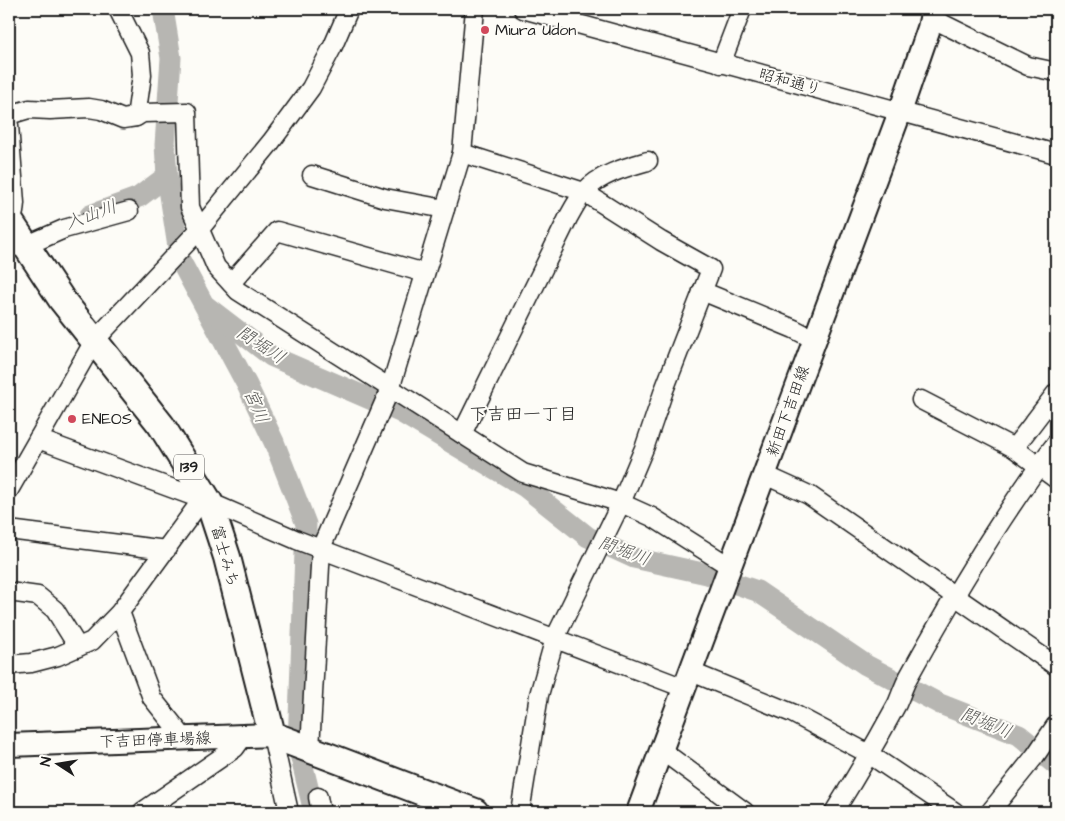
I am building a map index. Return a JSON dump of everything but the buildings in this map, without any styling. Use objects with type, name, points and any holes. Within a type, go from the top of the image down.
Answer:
[{"type":"highway","name":"富士みち","points":[[14,232],[94,341],[161,425],[205,502],[227,557],[293,743]]},
{"type":"highway","points":[[293,743],[475,812]]},
{"type":"main road","name":"新田下吉田線","points":[[638,812],[686,679],[765,475],[900,112],[932,14]]},
{"type":"main road","name":"下吉田停車場線","points":[[9,745],[243,737],[293,743]]},
{"type":"street","points":[[118,9],[140,53],[142,75],[140,115]]},
{"type":"street","points":[[9,490],[94,341],[199,230],[271,142],[311,88],[333,46],[349,9]]},
{"type":"street","points":[[289,812],[293,743],[319,548],[386,398],[462,153],[475,9]]},
{"type":"street","name":"昭和通り","points":[[523,9],[1056,154]]},
{"type":"street","points":[[722,64],[742,9]]},
{"type":"street","points":[[932,14],[1028,66],[1056,72]]},
{"type":"street","points":[[9,115],[28,109],[89,108],[101,110],[123,119],[140,115],[187,112],[190,207],[216,267],[238,291],[386,398],[462,434],[523,473],[621,503],[652,517],[726,574]]},
{"type":"street","points":[[9,125],[16,203],[14,232],[64,229],[129,212]]},
{"type":"street","points":[[462,153],[584,192],[711,269],[664,390],[645,446],[621,503],[555,638],[539,695],[520,812]]},
{"type":"street","points":[[462,434],[568,218],[584,192],[592,184],[623,169],[648,161]]},
{"type":"street","points":[[312,175],[385,198],[445,209]]},
{"type":"street","points":[[231,283],[277,231],[425,273]]},
{"type":"street","points":[[702,292],[794,329],[815,340]]},
{"type":"street","points":[[1014,448],[1056,393]]},
{"type":"street","points":[[921,400],[1014,448],[1056,479]]},
{"type":"street","points":[[38,439],[555,638],[792,713],[869,754],[955,812]]},
{"type":"street","points":[[834,812],[869,754],[898,702],[907,679],[955,596],[1039,466],[1056,443]]},
{"type":"street","points":[[765,475],[809,495],[1056,666]]},
{"type":"street","points":[[9,665],[49,658],[92,641],[120,612],[166,550],[205,502]]},
{"type":"street","points":[[9,530],[166,550]]},
{"type":"street","points":[[9,592],[38,596],[55,610],[78,647]]},
{"type":"street","points":[[120,612],[152,698],[184,738]]},
{"type":"street","points":[[990,812],[1040,750],[1056,725]]},
{"type":"street","points":[[142,812],[235,748],[243,737]]},
{"type":"street","points":[[661,750],[745,812]]},
{"type":"waterway","name":"宮川","points":[[163,9],[171,58],[165,145],[167,176],[180,260],[247,385],[274,442],[306,524],[298,746],[314,812]]},
{"type":"waterway","name":"入山川","points":[[90,215],[139,197],[167,176]]},
{"type":"waterway","name":"間堀川","points":[[206,306],[271,356],[400,412],[525,487],[588,537],[634,558],[707,574],[757,591],[866,665],[940,704],[1019,735],[1056,765]]},
{"type":"place","name":"Miura Udon","points":[[485,30]]},
{"type":"place","name":"ENEOS","points":[[72,419]]},
{"type":"district","name":"下吉田一丁目","points":[[523,414]]}]
